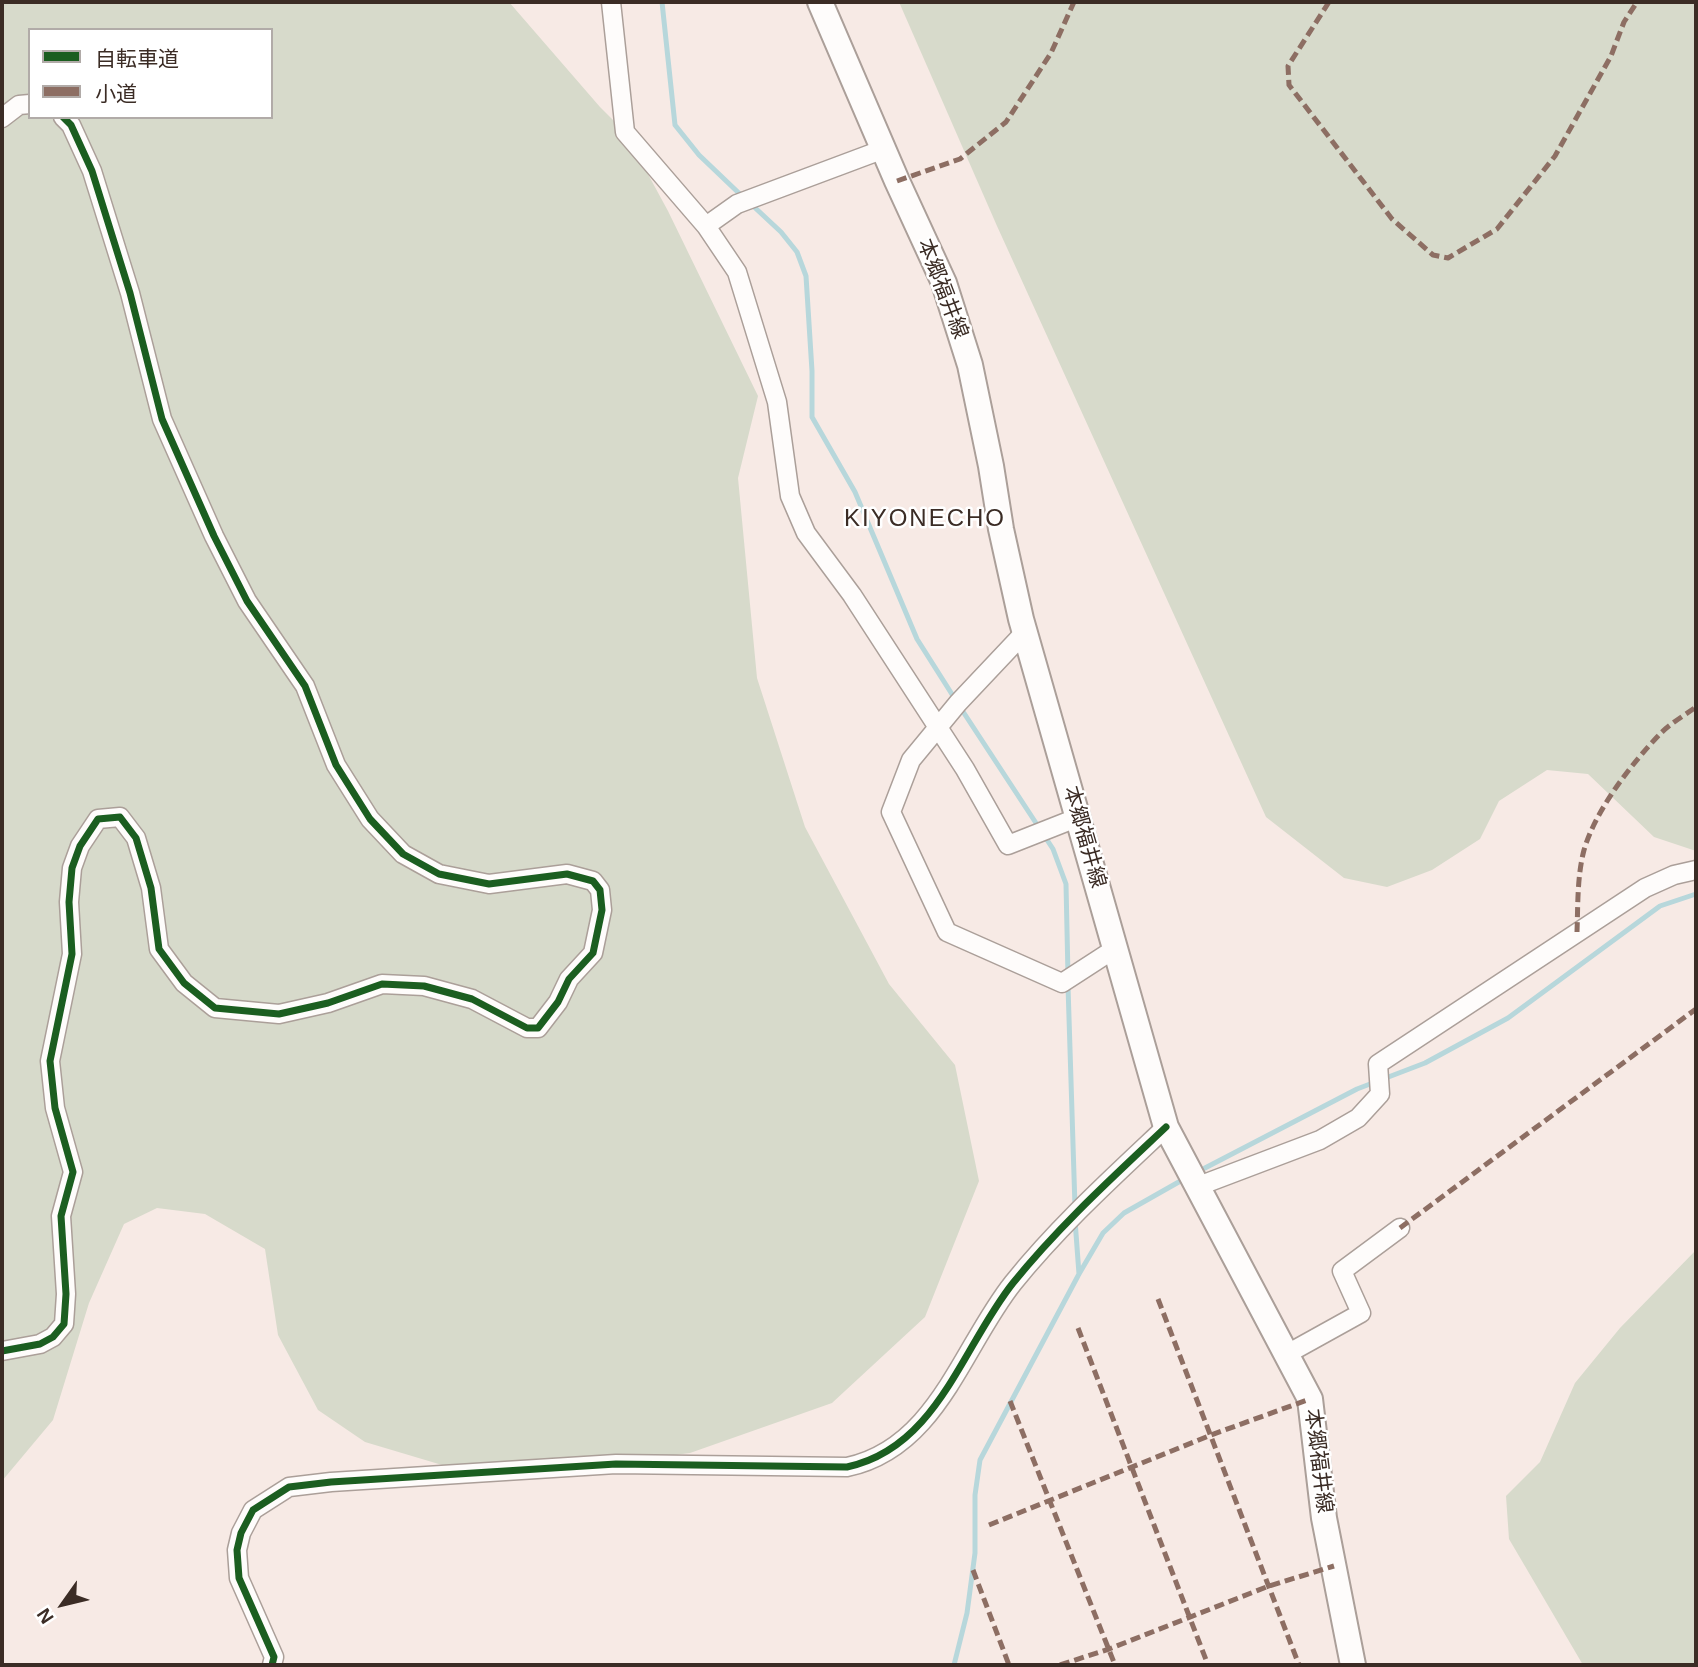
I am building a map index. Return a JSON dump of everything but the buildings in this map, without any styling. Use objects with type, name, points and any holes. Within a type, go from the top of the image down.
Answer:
[{"type":"main road","name":"本郷福井線","points":[[820,2],[944,283],[970,365],[1001,529],[1025,632],[1166,1127],[1310,1399],[1324,1518],[1353,1665]]},
{"type":"street","points":[[611,2],[625,132],[706,226],[737,272],[777,402],[790,496],[806,533],[852,595],[965,769],[1008,845],[1079,817]]},
{"type":"street","points":[[2,118],[19,105],[28,104]]},
{"type":"street","points":[[2,1351],[40,1344],[53,1336],[64,1324],[66,1294],[61,1216],[73,1172],[55,1108],[50,1061],[72,954],[69,902],[72,868],[80,846],[98,820],[120,817],[136,838],[151,888],[159,949],[184,983],[215,1008],[279,1014],[328,1003],[382,984],[424,986],[472,999],[527,1028],[538,1028],[558,1002],[569,979],[593,953],[602,910],[600,890],[593,881],[567,874],[489,884],[439,874],[403,854],[370,819],[336,765],[305,686],[247,601],[214,536],[162,419],[130,293],[92,171],[71,125],[65,119]]},
{"type":"street","points":[[706,226],[737,204],[884,149]]},
{"type":"street","points":[[1025,632],[958,703],[911,760],[891,812],[947,932],[1062,983],[1116,948]]},
{"type":"street","points":[[1196,1187],[1320,1140],[1358,1118],[1380,1094],[1378,1064],[1645,888],[1674,875],[1696,870]]},
{"type":"street","points":[[272,1665],[274,1657],[239,1578],[237,1550],[241,1532],[253,1510],[289,1487],[616,1464],[847,1467],[869,1463],[913,1433],[944,1393],[1019,1276],[1053,1236],[1166,1127]]},
{"type":"street","points":[[1287,1354],[1360,1313],[1342,1271],[1400,1228]]},
{"type":"shaded area","points":[[2,2],[509,2],[625,132],[668,211],[758,396],[738,478],[757,678],[805,827],[889,984],[955,1065],[979,1181],[925,1317],[832,1403],[690,1453],[489,1479],[365,1442],[318,1410],[278,1335],[265,1249],[205,1214],[157,1208],[124,1224],[89,1303],[53,1420],[2,1481]]},
{"type":"shaded area","points":[[899,2],[1696,2],[1696,851],[1654,837],[1588,774],[1547,770],[1499,801],[1480,839],[1432,870],[1387,887],[1344,878],[1266,817],[997,226]]},
{"type":"shaded area","points":[[1696,1250],[1696,1665],[1583,1665],[1509,1539],[1506,1496],[1540,1462],[1575,1383],[1620,1328]]},
{"type":"waterway","points":[[662,2],[675,125],[699,155],[744,198]]},
{"type":"waterway","points":[[751,204],[781,232],[797,252],[806,276],[812,417],[855,492],[917,639],[955,699]]},
{"type":"waterway","points":[[960,707],[1053,849],[1066,884],[1068,976]]},
{"type":"waterway","points":[[1205,1168],[1357,1089],[1425,1063],[1508,1018],[1660,906],[1696,894]]},
{"type":"waterway","points":[[1068,986],[1075,1207]]},
{"type":"waterway","points":[[954,1665],[967,1613],[975,1553],[975,1495],[980,1460],[1103,1233],[1124,1213],[1184,1179]]},
{"type":"waterway","points":[[1075,1220],[1079,1274]]},
{"type":"marked path","points":[[897,181],[960,159],[1006,122],[1051,53],[1074,2]]},
{"type":"marked path","points":[[1329,2],[1288,66],[1289,85],[1392,219],[1433,255],[1448,258],[1497,229],[1555,156],[1611,56],[1624,22],[1637,2]]},
{"type":"marked path","points":[[1577,932],[1582,860],[1597,819],[1616,787],[1650,745],[1669,726],[1696,707]]},
{"type":"marked path","points":[[1400,1228],[1696,1009]]},
{"type":"marked path","points":[[1158,1299],[1299,1665]]},
{"type":"marked path","points":[[1078,1328],[1208,1665]]},
{"type":"marked path","points":[[989,1525],[1211,1435],[1310,1399]]},
{"type":"marked path","points":[[1010,1401],[1115,1665]]},
{"type":"marked path","points":[[1060,1665],[1109,1649],[1269,1586],[1334,1566]]},
{"type":"marked path","points":[[973,1570],[1009,1665]]},
{"type":"cycle path","points":[[2,1351],[40,1344],[53,1337],[64,1324],[66,1294],[61,1216],[73,1172],[55,1108],[50,1061],[72,954],[69,902],[72,868],[80,846],[98,819],[120,817],[136,838],[151,888],[159,949],[184,983],[215,1008],[279,1014],[328,1003],[382,984],[424,986],[472,999],[527,1028],[538,1028],[558,1002],[569,979],[593,953],[602,910],[600,890],[593,881],[567,874],[489,884],[439,874],[403,854],[370,819],[336,765],[305,686],[247,601],[214,536],[162,419],[130,293],[92,171],[71,125],[65,119]]},
{"type":"cycle path","points":[[272,1665],[274,1657],[239,1578],[237,1550],[241,1533],[253,1510],[289,1487],[616,1464],[847,1467],[878,1456],[904,1439],[926,1417],[945,1392],[995,1309],[1031,1262],[1087,1202],[1166,1127]]},
{"type":"district","name":"KIYONECHO","points":[[925,519]]}]
